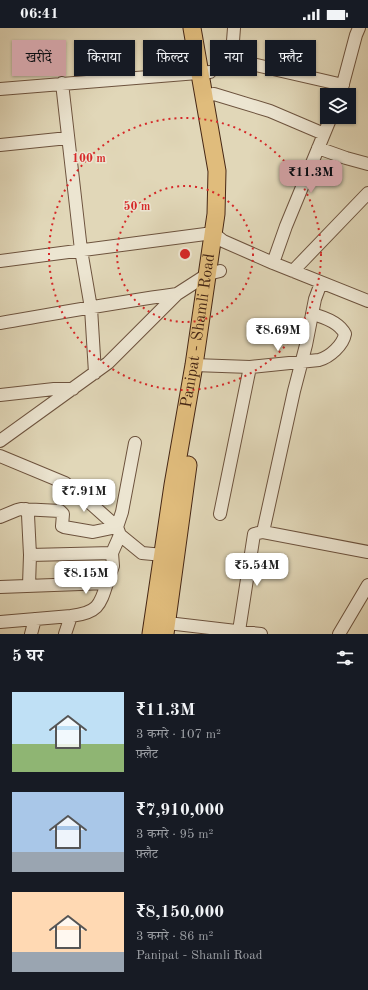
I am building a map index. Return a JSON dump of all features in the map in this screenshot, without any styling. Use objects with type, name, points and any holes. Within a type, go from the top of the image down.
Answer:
[{"type":"highway","name":"Panipat - Shamli Road","points":[[192,28],[205,72]]},
{"type":"highway","name":"Panipat - Shamli Road","points":[[159,628],[185,486],[199,366],[214,273],[227,169],[209,95],[205,72],[202,28]]},
{"type":"highway","name":"Panipat - Shamli Road","points":[[159,628],[163,555],[173,485],[199,366]]},
{"type":"street","points":[[233,40],[234,28]]},
{"type":"street","points":[[341,88],[355,30]]},
{"type":"street","points":[[257,66],[334,88]]},
{"type":"street","points":[[0,89],[205,72]]},
{"type":"street","points":[[62,83],[81,250],[91,308],[94,373]]},
{"type":"street","points":[[209,95],[270,111],[324,134]]},
{"type":"street","points":[[273,264],[286,226],[329,124]]},
{"type":"street","points":[[0,146],[68,138]]},
{"type":"street","points":[[318,148],[368,164]]},
{"type":"street","points":[[293,271],[368,193]]},
{"type":"street","points":[[0,261],[81,250],[218,237],[273,264],[368,301]]},
{"type":"street","points":[[1,440],[108,363],[178,294],[214,273]]},
{"type":"street","points":[[263,532],[315,299],[320,283]]},
{"type":"street","points":[[0,323],[126,301],[178,294]]},
{"type":"street","points":[[199,366],[250,367],[325,358],[337,347],[345,336],[344,331],[339,326],[312,314]]},
{"type":"street","points":[[220,514],[250,367]]},
{"type":"street","points":[[0,394],[54,389],[73,389]]},
{"type":"street","points":[[0,622],[86,614],[100,604],[114,566],[112,554],[122,512],[135,443]]},
{"type":"street","points":[[0,456],[65,483],[89,502],[142,553],[163,555]]},
{"type":"street","points":[[0,517],[17,510],[26,509],[62,511],[62,526],[64,527],[93,532],[118,531]]},
{"type":"street","points":[[26,509],[28,515],[30,555],[29,585]]},
{"type":"street","points":[[238,631],[252,537],[255,533],[263,532],[368,552]]},
{"type":"street","points":[[30,555],[112,554]]},
{"type":"street","points":[[0,587],[107,583]]},
{"type":"street","points":[[339,634],[368,585]]},
{"type":"street","points":[[65,634],[71,616]]},
{"type":"street","points":[[31,634],[35,619]]},
{"type":"street","points":[[159,628],[238,631],[261,634]]}]
